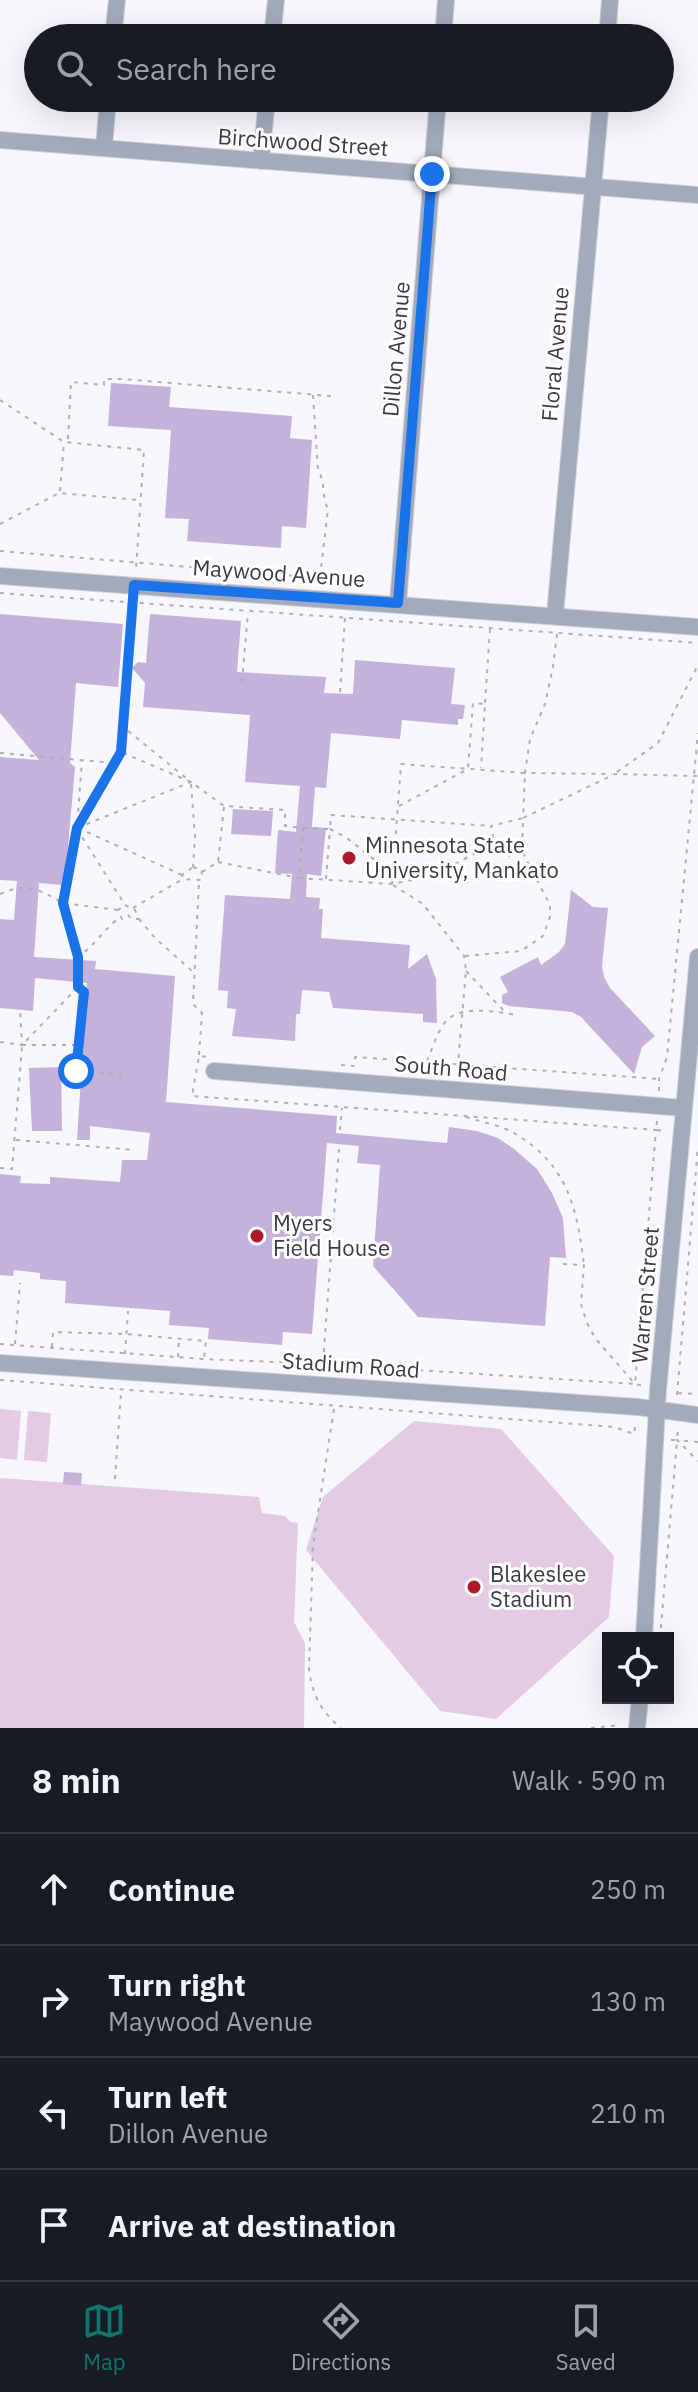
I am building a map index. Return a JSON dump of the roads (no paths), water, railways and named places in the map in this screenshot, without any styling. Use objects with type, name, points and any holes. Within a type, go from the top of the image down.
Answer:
[{"type":"street","points":[[114,24],[117,0]]},
{"type":"street","points":[[273,24],[276,0]]},
{"type":"street","points":[[444,24],[446,0]]},
{"type":"street","points":[[608,24],[610,0]]},
{"type":"street","points":[[104,148],[107,112]]},
{"type":"street","points":[[261,161],[266,112]]},
{"type":"street","name":"Dillon Avenue","points":[[398,603],[437,112]]},
{"type":"street","name":"Floral Avenue","points":[[555,615],[600,112]]},
{"type":"street","name":"Birchwood Street","points":[[0,140],[698,195]]},
{"type":"street","name":"Maywood Avenue","points":[[0,576],[698,627]]},
{"type":"street","name":"Warren Street","points":[[644,1632],[657,1410],[698,957]]},
{"type":"street","name":"South Road","points":[[212,1064],[458,1091],[684,1108]]},
{"type":"street","name":"Stadium Road","points":[[0,1363],[638,1407],[698,1415]]},
{"type":"street","points":[[637,1728],[639,1704]]},
{"type":"place","name":"Minnesota State University, Mankato","points":[[349,858]]},
{"type":"place","name":"Myers Field House","points":[[257,1236]]},
{"type":"place","name":"Blakeslee Stadium","points":[[474,1587]]}]
